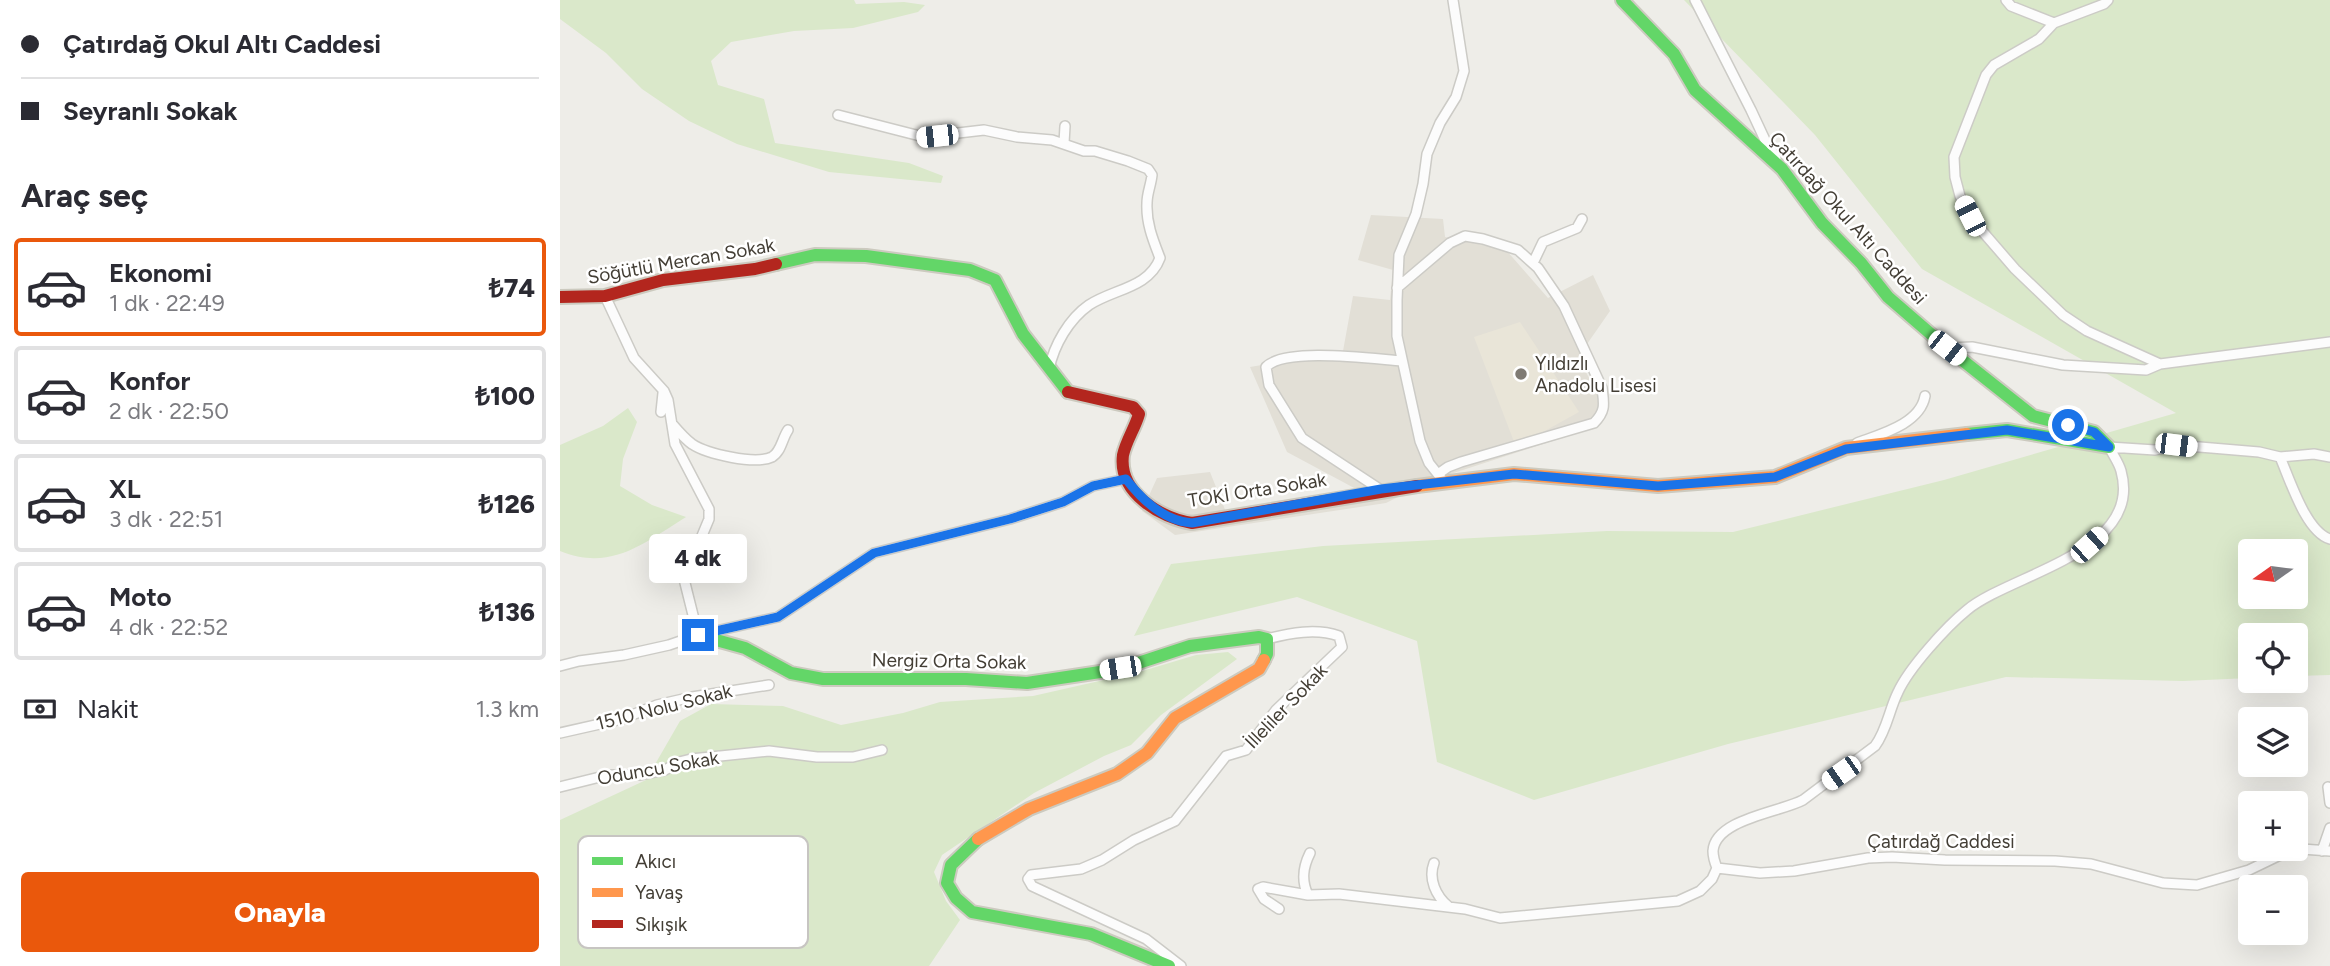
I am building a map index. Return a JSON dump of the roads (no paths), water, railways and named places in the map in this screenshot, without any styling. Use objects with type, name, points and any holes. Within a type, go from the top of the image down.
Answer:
[{"type":"street","points":[[1442,479],[1429,463],[1420,441],[1397,336],[1397,288],[1399,255],[1416,214],[1427,154],[1440,123],[1456,97],[1464,71],[1453,0]]},
{"type":"street","name":"Çatırdağ Okul Altı Caddesi","points":[[1622,0],[1674,54],[1695,90],[1782,169],[1822,223],[1861,263],[1888,297],[2033,416],[2094,432],[2109,447]]},
{"type":"street","points":[[1695,0],[1782,169]]},
{"type":"street","points":[[2006,0],[2011,6],[2054,23]]},
{"type":"street","points":[[2108,0],[2104,4],[2054,23],[2039,39],[1994,65],[1986,75],[1954,157],[1955,177],[1960,196],[1970,216],[2015,269],[2063,315],[2087,331],[2160,364]]},
{"type":"street","points":[[560,666],[624,655],[778,617],[874,553],[1010,519],[1063,502],[1093,486],[1126,479],[1123,462],[1126,445],[1138,422],[1139,414],[1133,407],[1070,394],[1049,369],[1056,347],[1074,319],[1090,304],[1149,276],[1156,268],[1160,258],[1147,215],[1152,175],[1148,169],[1052,140],[1017,137],[984,130],[923,137],[838,115]]},
{"type":"street","points":[[1063,144],[1065,126]]},
{"type":"street","points":[[1532,263],[1543,242],[1577,228],[1581,219]]},
{"type":"street","points":[[1397,288],[1450,243],[1465,236],[1518,250],[1554,291],[1576,330],[1602,388],[1602,415],[1594,422],[1461,462],[1448,467],[1442,479]]},
{"type":"street","name":"Söğütlü Mercan Sokak","points":[[560,297],[606,296],[663,280],[754,269],[815,255],[866,256],[970,270],[995,280],[1023,334],[1049,369]]},
{"type":"street","points":[[606,296],[634,358],[664,391],[673,424],[675,444],[709,509],[709,519],[684,579],[698,635]]},
{"type":"street","points":[[1947,348],[1972,347],[2063,365],[2146,370],[2160,364],[2330,342]]},
{"type":"street","points":[[1381,489],[1302,438],[1269,384],[1266,368],[1272,361],[1283,358],[1319,355],[1402,361]]},
{"type":"street","points":[[661,412],[664,391]]},
{"type":"street","points":[[1442,479],[1514,474],[1658,486],[1775,477],[1887,432],[1916,415],[1923,406],[1925,396]]},
{"type":"street","points":[[673,424],[685,439],[695,446],[748,459],[771,457],[780,450],[782,439],[788,430]]},
{"type":"street","points":[[1846,449],[2007,430],[2109,447],[2155,450],[2176,445],[2259,452],[2280,457],[2314,454],[2330,457]]},
{"type":"street","points":[[1279,909],[1264,899],[1258,890],[1263,887],[1308,895],[1339,894],[1450,907],[1500,918],[1678,901],[1700,891],[1712,879],[1717,868],[1713,853],[1715,844],[1727,830],[1749,817],[1790,807],[1803,800],[1875,746],[1882,736],[1903,683],[1941,635],[1967,610],[1988,596],[2068,559],[2107,528],[2116,517],[2122,498],[2121,471],[2109,447]]},
{"type":"street","points":[[2280,457],[2308,521],[2322,537],[2330,539]]},
{"type":"street","name":"TOKİ Orta Sokak","points":[[1126,479],[1142,499],[1179,522],[1192,523],[1442,479]]},
{"type":"street","name":"İlleliler Sokak","points":[[1181,966],[1146,939],[1032,886],[1028,880],[1031,875],[1081,869],[1175,821],[1226,756],[1246,750],[1276,710],[1342,647],[1339,636],[1329,632],[1295,633],[1267,639]]},
{"type":"street","name":"Nergiz Orta Sokak","points":[[698,635],[745,649],[792,673],[823,679],[966,678],[1027,683],[1120,668],[1190,646],[1259,637],[1267,639]]},
{"type":"street","points":[[1169,966],[1091,934],[972,912],[956,898],[947,884],[951,865],[972,842],[1029,809],[1117,774],[1147,753],[1175,718],[1259,668],[1267,654],[1267,639]]},
{"type":"street","name":"1510 Nolu Sokak","points":[[560,733],[622,719],[657,705],[769,685]]},
{"type":"street","name":"Oduncu Sokak","points":[[560,787],[608,775],[639,775],[665,770],[691,759],[769,751],[817,757],[853,757],[882,750]]},
{"type":"street","points":[[2328,788],[2330,803]]},
{"type":"street","points":[[2326,851],[2330,828]]},
{"type":"street","name":"Çatırdağ Caddesi","points":[[1717,868],[1760,873],[1794,871],[1868,858],[1892,857],[2055,861],[2091,864],[2162,883],[2197,886],[2249,870],[2278,856],[2302,849],[2326,851]]},
{"type":"street","points":[[1308,895],[1304,885],[1304,868],[1310,853]]},
{"type":"street","points":[[1434,863],[1432,874],[1435,890],[1441,900],[1450,907]]},
{"type":"place","name":"Yıldızlı Anadolu Lisesi","points":[[1521,374]]}]
